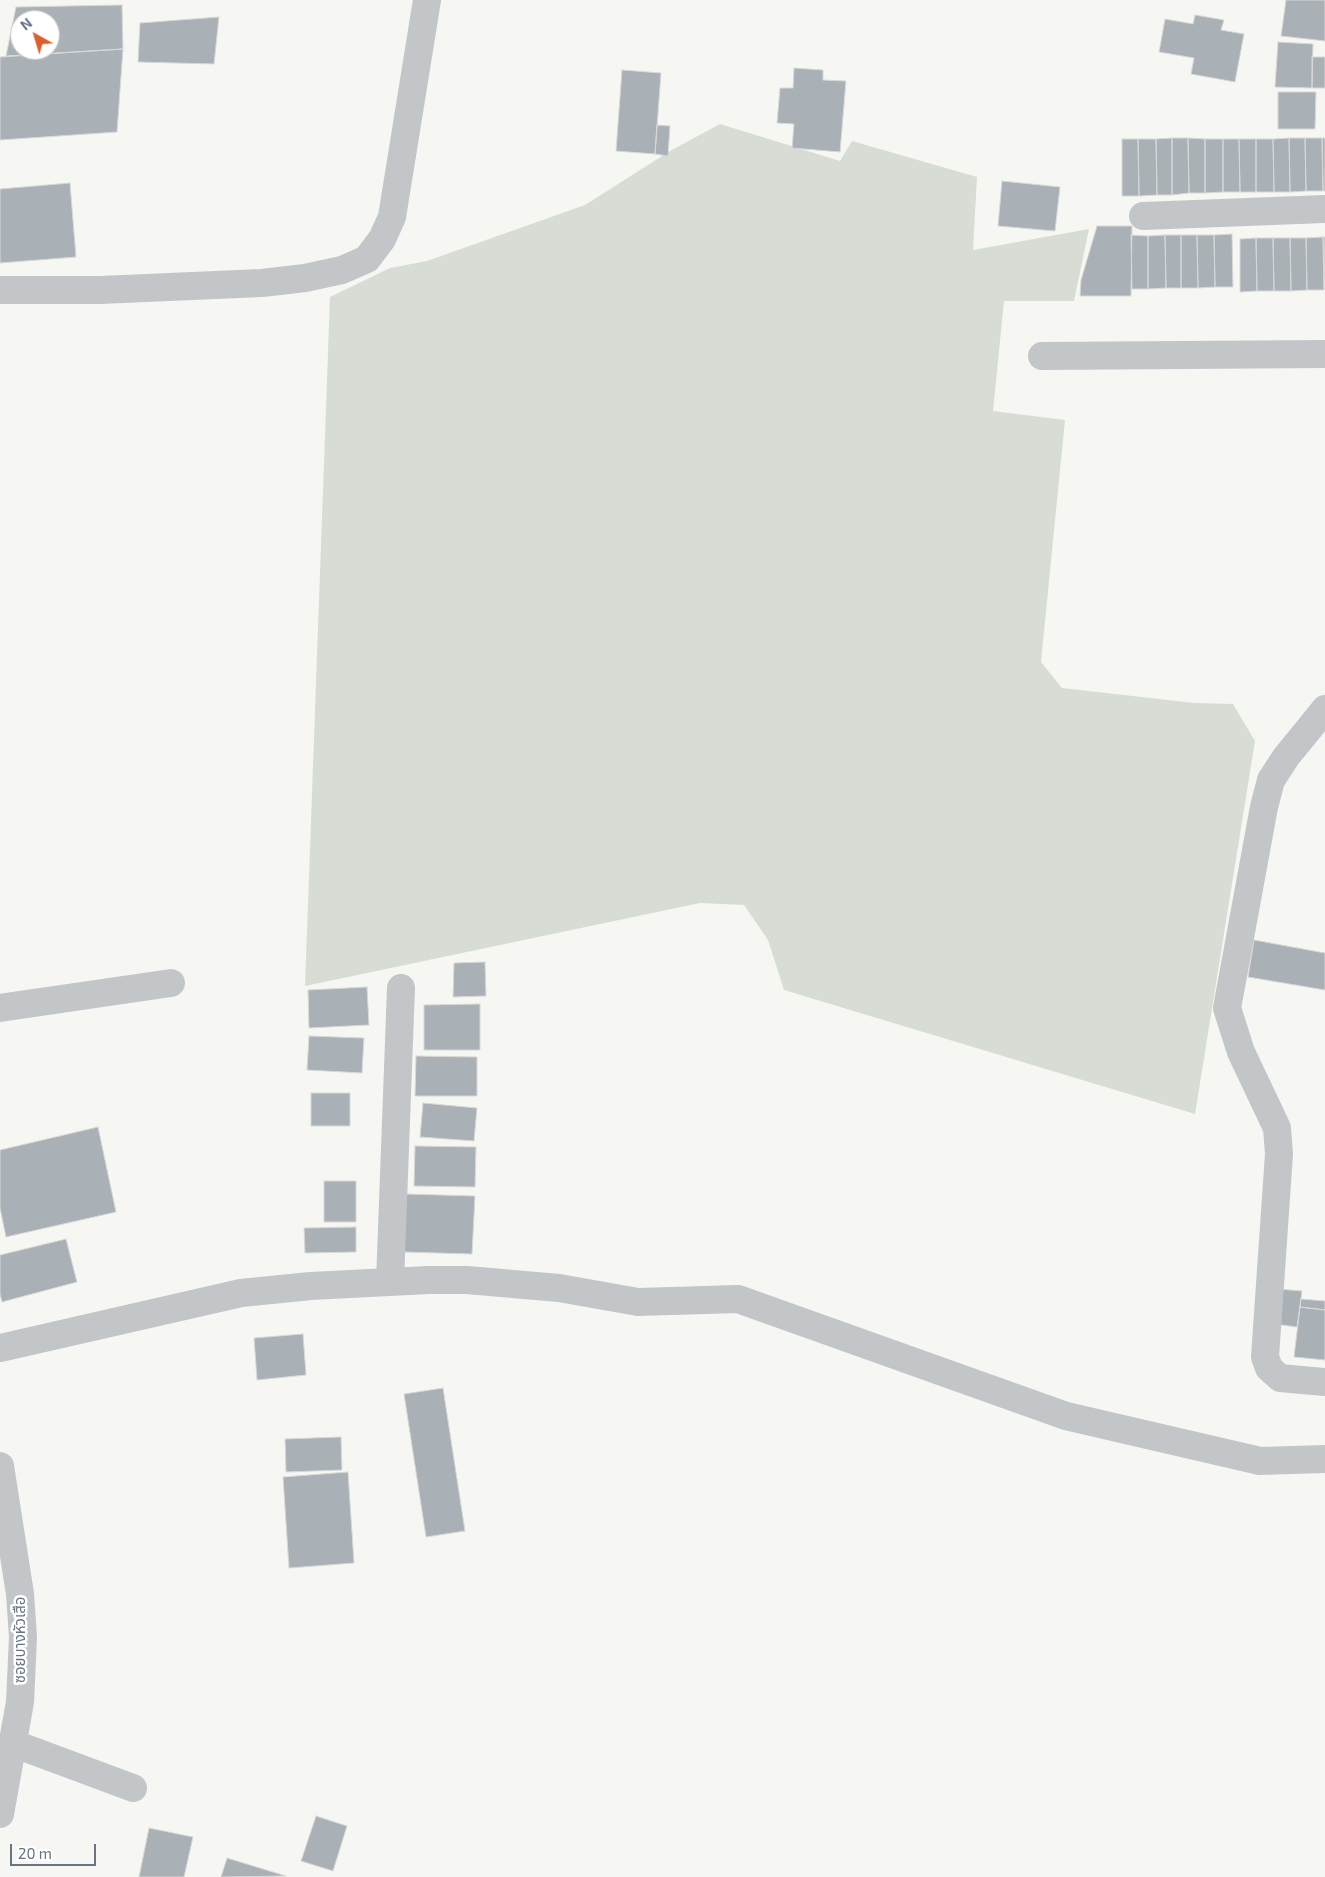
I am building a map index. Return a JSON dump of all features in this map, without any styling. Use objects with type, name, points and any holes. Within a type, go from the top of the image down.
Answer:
[{"type":"street","points":[[0,290],[100,290],[262,283],[305,278],[342,270],[367,259],[382,239],[392,217],[427,0]]},
{"type":"street","points":[[1143,216],[1325,209]]},
{"type":"street","points":[[1042,356],[1325,354]]},
{"type":"street","points":[[1325,709],[1286,757],[1271,780],[1264,807],[1227,1008],[1240,1052],[1277,1128],[1278,1154],[1265,1357],[1269,1368],[1280,1378],[1325,1382]]},
{"type":"street","points":[[0,1008],[172,983]]},
{"type":"street","points":[[390,1282],[401,988]]},
{"type":"street","points":[[0,1348],[241,1293],[311,1286],[467,1280],[559,1288],[638,1302],[738,1299],[1066,1416],[1260,1461],[1325,1459]]},
{"type":"street","name":"ซอยบางหัวเสือ","points":[[0,1466],[20,1594],[23,1637],[20,1702],[0,1814]]},
{"type":"street","points":[[12,1743],[133,1788]]},
{"type":"shaded area","points":[[720,124],[840,161],[852,141],[977,177],[973,250],[1089,229],[1074,301],[1004,301],[993,411],[1065,420],[1041,662],[1062,688],[1194,703],[1233,704],[1255,741],[1195,1114],[784,990],[768,940],[744,905],[700,903],[305,986],[330,297],[390,268],[427,261],[585,205],[670,151]]},
{"type":"building","points":[[1286,0],[1325,0],[1325,41],[1281,36]]},
{"type":"building","points":[[122,5],[123,49],[60,53],[60,10],[15,10],[16,7]]},
{"type":"building","points":[[1195,15],[1224,20],[1221,30],[1244,34],[1235,82],[1191,74],[1194,58],[1159,52],[1165,19],[1193,24]]},
{"type":"building","points":[[219,17],[214,64],[138,62],[140,23]]},
{"type":"building","points":[[10,36],[10,56],[6,56]]},
{"type":"building","points":[[1278,42],[1313,44],[1312,88],[1275,87]]},
{"type":"building","points":[[123,49],[117,132],[0,140],[0,57],[10,56],[10,60],[60,60],[60,53]]},
{"type":"building","points":[[1312,57],[1325,57],[1325,88],[1312,88]]},
{"type":"building","points":[[794,68],[823,70],[823,80],[846,81],[840,152],[792,148],[794,124],[777,123],[780,88],[793,88]]},
{"type":"building","points":[[622,70],[661,73],[655,154],[616,151]]},
{"type":"building","points":[[1278,92],[1316,92],[1315,129],[1278,129]]},
{"type":"building","points":[[657,125],[670,126],[668,156],[655,154]]},
{"type":"building","points":[[1172,138],[1188,138],[1189,193],[1172,195]]},
{"type":"building","points":[[1172,138],[1172,195],[1157,195],[1156,139]]},
{"type":"building","points":[[1188,138],[1205,139],[1205,193],[1189,193]]},
{"type":"building","points":[[1289,138],[1305,138],[1306,191],[1290,192]]},
{"type":"building","points":[[1289,138],[1290,192],[1274,192],[1273,139]]},
{"type":"building","points":[[1305,138],[1322,138],[1323,191],[1306,191]]},
{"type":"building","points":[[1322,138],[1325,138],[1325,191],[1323,191]]},
{"type":"building","points":[[1122,139],[1138,139],[1139,196],[1122,196]]},
{"type":"building","points":[[1138,139],[1156,139],[1157,195],[1139,196]]},
{"type":"building","points":[[1205,139],[1223,139],[1223,192],[1205,193]]},
{"type":"building","points":[[1223,139],[1239,139],[1240,192],[1223,192]]},
{"type":"building","points":[[1239,139],[1256,139],[1256,192],[1240,192]]},
{"type":"building","points":[[1256,139],[1273,139],[1274,192],[1256,192]]},
{"type":"building","points":[[1002,181],[1060,187],[1055,231],[998,226]]},
{"type":"building","points":[[70,183],[76,257],[0,263],[0,189]]},
{"type":"building","points":[[1097,226],[1132,226],[1131,296],[1080,296],[1081,280]]},
{"type":"building","points":[[1232,234],[1233,287],[1215,287],[1214,235]]},
{"type":"building","points":[[1131,235],[1148,236],[1148,289],[1132,289]]},
{"type":"building","points":[[1165,235],[1181,235],[1181,288],[1166,288]]},
{"type":"building","points":[[1165,235],[1166,288],[1148,289],[1148,236]]},
{"type":"building","points":[[1181,235],[1197,235],[1198,288],[1181,288]]},
{"type":"building","points":[[1197,235],[1214,235],[1215,287],[1198,288]]},
{"type":"building","points":[[1323,237],[1325,237],[1324,290]]},
{"type":"building","points":[[1323,237],[1324,290],[1307,290],[1306,238]]},
{"type":"building","points":[[1256,238],[1273,238],[1274,291],[1257,291]]},
{"type":"building","points":[[1256,238],[1257,291],[1240,292],[1240,239]]},
{"type":"building","points":[[1273,238],[1290,238],[1291,291],[1274,291]]},
{"type":"building","points":[[1290,238],[1306,238],[1307,290],[1291,291]]},
{"type":"building","points":[[1254,940],[1325,953],[1325,990],[1248,977]]},
{"type":"building","points":[[485,962],[486,996],[453,997],[454,963]]},
{"type":"building","points":[[367,987],[369,1025],[309,1028],[308,990]]},
{"type":"building","points":[[480,1004],[480,1050],[424,1050],[424,1005]]},
{"type":"building","points":[[309,1036],[364,1038],[362,1073],[307,1070]]},
{"type":"building","points":[[416,1056],[477,1057],[477,1096],[415,1096]]},
{"type":"building","points":[[311,1093],[350,1093],[350,1126],[311,1126]]},
{"type":"building","points":[[423,1103],[477,1108],[474,1141],[420,1137]]},
{"type":"building","points":[[98,1127],[116,1212],[6,1237],[0,1208],[0,1150]]},
{"type":"building","points":[[415,1146],[476,1147],[475,1187],[414,1186]]},
{"type":"building","points":[[324,1181],[356,1181],[356,1222],[324,1222]]},
{"type":"building","points":[[406,1194],[475,1196],[472,1254],[404,1252]]},
{"type":"building","points":[[356,1227],[356,1252],[305,1253],[304,1228]]},
{"type":"building","points":[[66,1239],[77,1282],[2,1302],[0,1294],[0,1255]]},
{"type":"building","points":[[1278,1289],[1302,1291],[1297,1327],[1274,1324]]},
{"type":"building","points":[[1301,1299],[1325,1301],[1325,1310],[1300,1307]]},
{"type":"building","points":[[1300,1307],[1325,1310],[1325,1360],[1294,1357]]},
{"type":"building","points":[[303,1334],[306,1375],[257,1380],[254,1338]]},
{"type":"building","points":[[443,1388],[465,1531],[426,1537],[404,1394]]},
{"type":"building","points":[[341,1437],[342,1470],[286,1472],[285,1439]]},
{"type":"building","points":[[348,1472],[354,1563],[289,1568],[283,1477]]},
{"type":"building","points":[[316,1816],[347,1826],[333,1871],[301,1861]]},
{"type":"building","points":[[149,1828],[193,1837],[184,1877],[139,1877]]},
{"type":"building","points":[[227,1858],[286,1876],[221,1877]]}]
